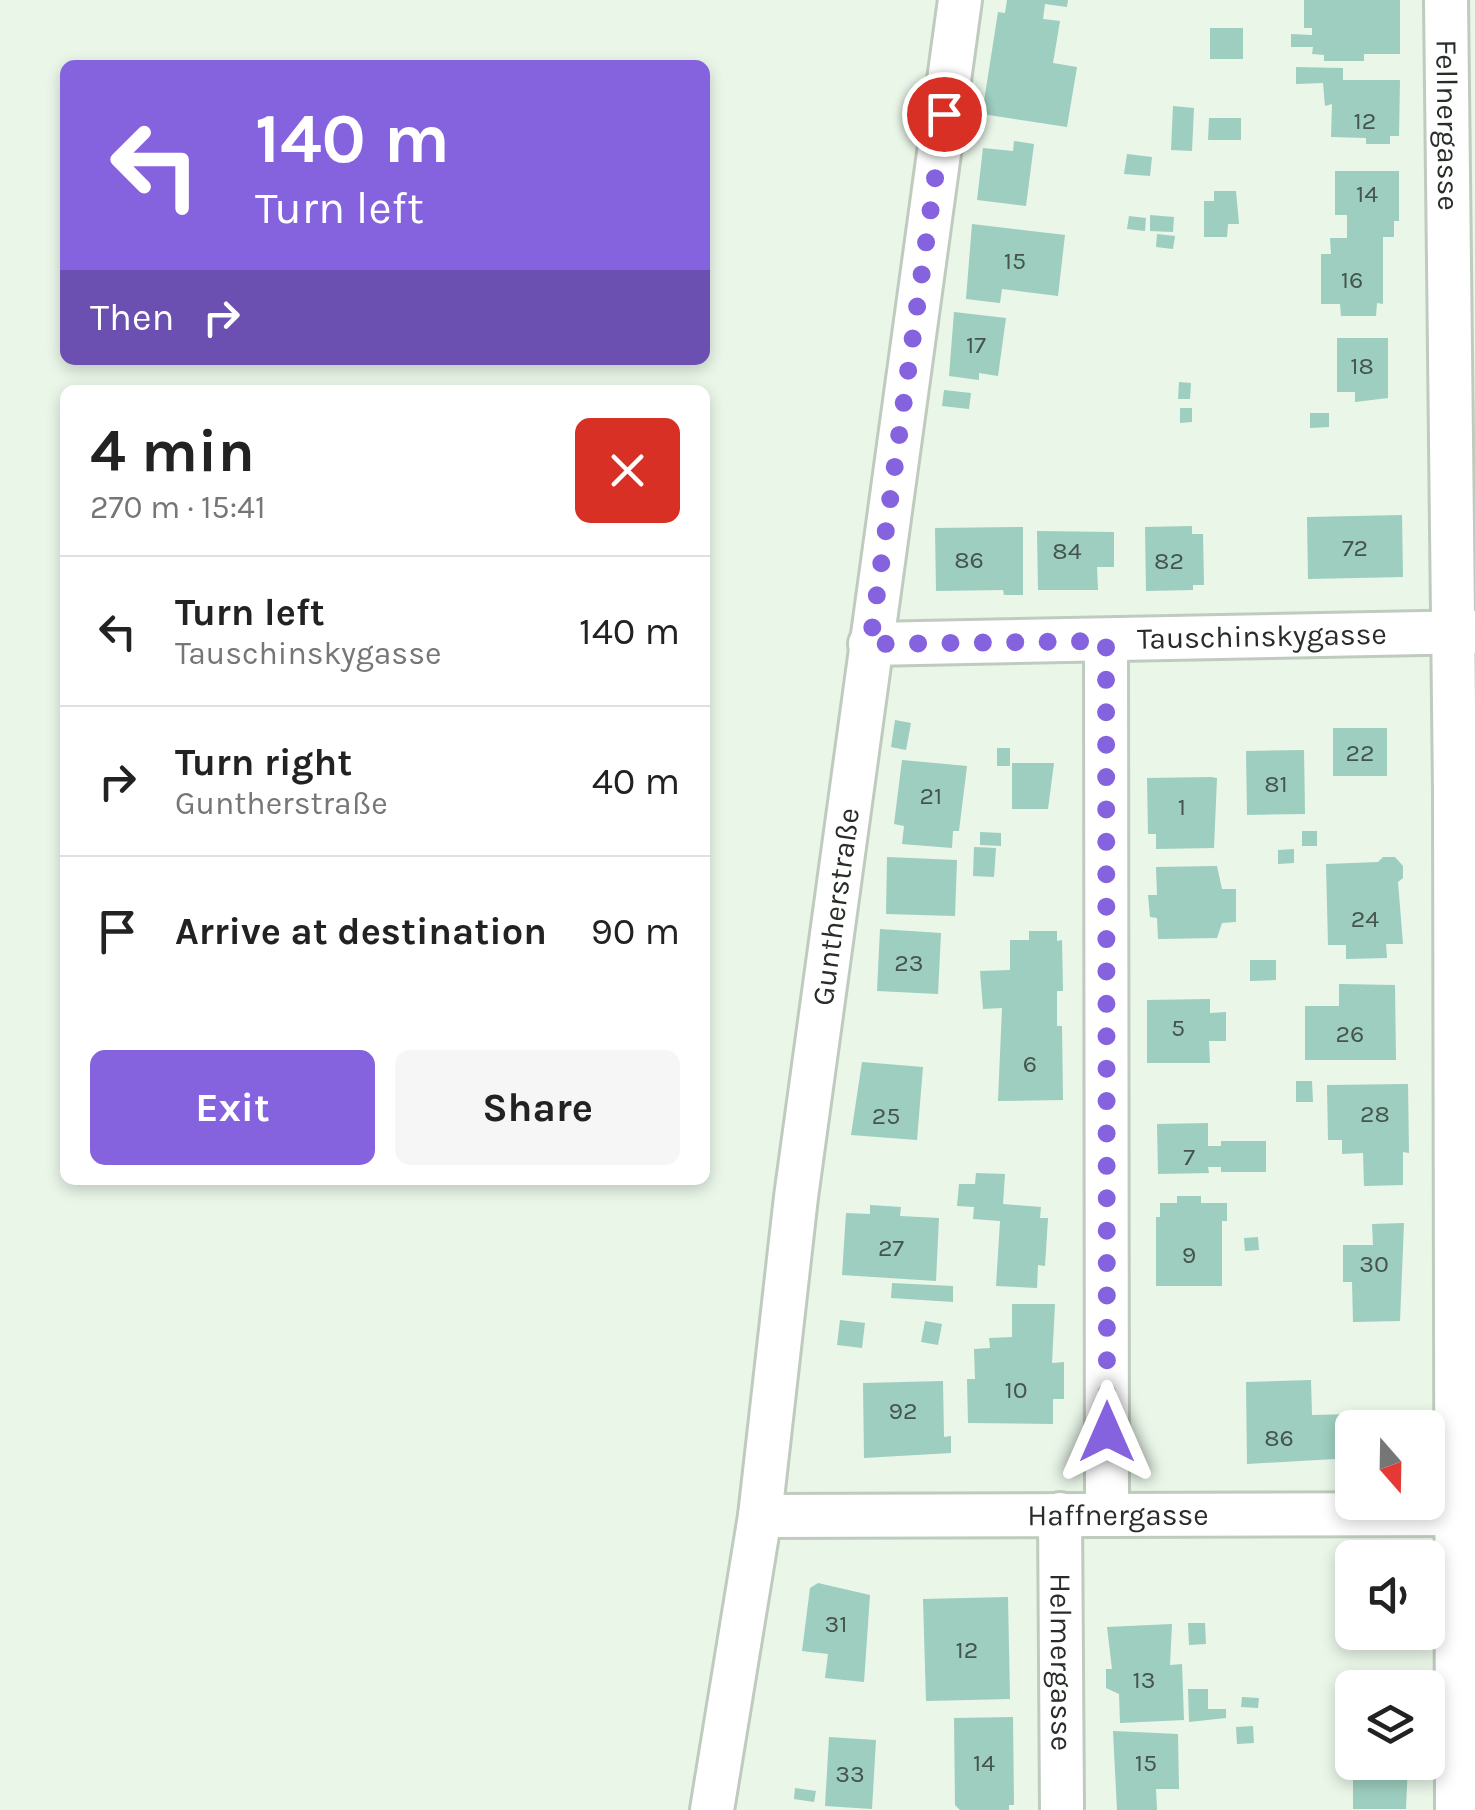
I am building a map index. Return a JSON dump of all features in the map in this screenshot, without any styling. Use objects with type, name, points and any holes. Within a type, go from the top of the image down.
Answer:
[{"type":"street","name":"Guntherstraße","points":[[712,1810],[760,1516],[796,1197],[960,0]]},
{"type":"street","name":"Fellnergasse","points":[[1446,0],[1464,632],[1466,1514],[1458,1810]]},
{"type":"street","name":"Tauschinskygasse","points":[[870,644],[1464,632]]},
{"type":"street","points":[[1106,641],[1107,1512]]},
{"type":"street","name":"Haffnergasse","points":[[760,1516],[1107,1512],[1466,1514]]},
{"type":"street","name":"Helmergasse","points":[[1060,1514],[1062,1810]]},
{"type":"building","points":[[1007,0],[1068,0],[1067,7],[1045,4],[1043,19],[1060,21],[1053,63],[1077,67],[1067,127],[982,114],[998,12],[1005,13]]},
{"type":"building","points":[[1304,0],[1400,0],[1400,54],[1364,54],[1364,61],[1324,61],[1324,55],[1312,54],[1313,47],[1291,47],[1291,34],[1312,35],[1312,28],[1304,28]]},
{"type":"building","points":[[1210,28],[1243,28],[1243,59],[1210,59]]},
{"type":"building","points":[[1296,67],[1343,68],[1343,80],[1400,80],[1399,136],[1390,136],[1390,144],[1366,144],[1366,138],[1331,137],[1332,104],[1325,106],[1323,83],[1296,84]]},
{"type":"building","points":[[1173,106],[1194,108],[1192,151],[1171,150]]},
{"type":"building","points":[[1209,118],[1241,118],[1241,140],[1208,140]]},
{"type":"building","points":[[1014,141],[1034,144],[1026,206],[977,200],[983,148],[1013,151]]},
{"type":"building","points":[[1127,154],[1152,157],[1150,176],[1124,174]]},
{"type":"building","points":[[1335,171],[1399,171],[1399,221],[1394,221],[1394,237],[1383,237],[1383,304],[1377,303],[1376,316],[1341,316],[1340,304],[1321,304],[1321,254],[1331,254],[1330,238],[1347,238],[1347,215],[1335,215]]},
{"type":"building","points":[[1214,191],[1236,191],[1239,224],[1228,224],[1227,237],[1204,237],[1204,201],[1214,201]]},
{"type":"building","points":[[1150,215],[1174,217],[1173,232],[1150,231]]},
{"type":"building","points":[[1129,216],[1146,218],[1145,231],[1127,229]]},
{"type":"building","points":[[972,224],[1065,235],[1058,296],[1002,289],[1000,303],[966,299]]},
{"type":"building","points":[[1157,234],[1175,236],[1173,249],[1156,247]]},
{"type":"building","points":[[954,312],[1006,318],[998,376],[979,373],[979,380],[949,376]]},
{"type":"building","points":[[1337,338],[1388,338],[1388,398],[1355,402],[1355,392],[1337,392]]},
{"type":"building","points":[[1179,382],[1191,383],[1190,399],[1178,399]]},
{"type":"building","points":[[944,390],[971,393],[969,409],[942,406]]},
{"type":"building","points":[[1180,408],[1192,408],[1192,422],[1180,423]]},
{"type":"building","points":[[1310,413],[1329,413],[1329,427],[1310,428]]},
{"type":"building","points":[[1402,515],[1403,577],[1308,579],[1307,517]]},
{"type":"building","points":[[1192,526],[1192,534],[1203,534],[1204,585],[1193,585],[1193,590],[1146,591],[1145,527]]},
{"type":"building","points":[[1023,527],[1023,595],[1004,595],[1003,590],[936,591],[935,528]]},
{"type":"building","points":[[1037,531],[1114,532],[1114,567],[1097,567],[1098,590],[1038,590]]},
{"type":"building","points":[[895,720],[911,723],[906,750],[891,747]]},
{"type":"building","points":[[1333,728],[1387,728],[1387,776],[1333,776]]},
{"type":"building","points":[[997,748],[1010,748],[1010,766],[997,766]]},
{"type":"building","points":[[1304,750],[1305,814],[1247,815],[1246,751]]},
{"type":"building","points":[[902,760],[967,766],[959,831],[953,831],[952,848],[902,844],[904,826],[894,824]]},
{"type":"building","points":[[1012,763],[1054,763],[1048,809],[1012,809]]},
{"type":"building","points":[[1147,778],[1217,778],[1214,848],[1156,849],[1156,834],[1148,834]]},
{"type":"building","points":[[1302,831],[1317,831],[1317,846],[1302,846]]},
{"type":"building","points":[[980,832],[1001,833],[1001,846],[980,845]]},
{"type":"building","points":[[974,847],[996,848],[994,877],[973,876]]},
{"type":"building","points":[[1294,849],[1294,863],[1278,864],[1278,850]]},
{"type":"building","points":[[887,857],[957,860],[955,916],[886,914]]},
{"type":"building","points":[[1383,857],[1395,857],[1403,866],[1403,878],[1398,882],[1403,944],[1386,944],[1387,958],[1346,959],[1346,945],[1328,945],[1326,864],[1378,862]]},
{"type":"building","points":[[1217,866],[1222,889],[1236,889],[1236,922],[1222,923],[1217,938],[1158,939],[1157,918],[1150,917],[1148,895],[1157,895],[1156,867]]},
{"type":"building","points":[[880,929],[941,933],[938,994],[877,991]]},
{"type":"building","points":[[1029,931],[1057,931],[1057,941],[1062,940],[1063,991],[1057,991],[1057,1026],[1062,1026],[1063,1100],[998,1101],[1002,1008],[983,1009],[980,971],[1010,970],[1010,940],[1029,940]]},
{"type":"building","points":[[1250,960],[1276,960],[1276,980],[1250,981]]},
{"type":"building","points":[[1339,984],[1395,985],[1396,1060],[1305,1060],[1305,1006],[1339,1006]]},
{"type":"building","points":[[1210,999],[1210,1013],[1226,1012],[1226,1041],[1209,1041],[1210,1063],[1147,1063],[1147,1000]]},
{"type":"building","points":[[862,1062],[923,1067],[917,1140],[851,1135]]},
{"type":"building","points":[[1296,1081],[1312,1081],[1313,1102],[1296,1102]]},
{"type":"building","points":[[1408,1084],[1409,1153],[1403,1152],[1403,1185],[1364,1186],[1363,1153],[1342,1154],[1342,1140],[1328,1140],[1327,1085]]},
{"type":"building","points":[[1208,1123],[1208,1146],[1221,1146],[1221,1141],[1266,1141],[1266,1172],[1221,1172],[1221,1167],[1208,1167],[1209,1173],[1158,1174],[1157,1124]]},
{"type":"building","points":[[976,1173],[1005,1174],[1003,1204],[1041,1207],[1040,1218],[1048,1218],[1045,1266],[1038,1265],[1037,1288],[996,1286],[1000,1221],[973,1219],[974,1207],[957,1206],[959,1184],[975,1184]]},
{"type":"building","points":[[1177,1196],[1201,1196],[1201,1203],[1227,1203],[1227,1221],[1222,1221],[1222,1286],[1156,1286],[1156,1217],[1160,1217],[1160,1203],[1177,1203]]},
{"type":"building","points":[[870,1205],[901,1207],[900,1216],[939,1218],[936,1281],[842,1275],[846,1213],[870,1214]]},
{"type":"building","points":[[1404,1223],[1400,1321],[1353,1322],[1352,1282],[1343,1282],[1343,1245],[1373,1245],[1372,1224]]},
{"type":"building","points":[[1258,1237],[1259,1250],[1245,1251],[1244,1238]]},
{"type":"building","points":[[892,1283],[953,1286],[953,1302],[891,1298]]},
{"type":"building","points":[[1012,1304],[1055,1304],[1052,1363],[1064,1362],[1064,1399],[1053,1399],[1053,1424],[968,1423],[967,1379],[975,1379],[974,1349],[990,1348],[989,1338],[1012,1337]]},
{"type":"building","points":[[840,1320],[865,1323],[862,1348],[837,1345]]},
{"type":"building","points":[[925,1321],[942,1324],[938,1345],[921,1342]]},
{"type":"building","points":[[1311,1380],[1312,1415],[1335,1414],[1335,1459],[1247,1464],[1246,1382]]},
{"type":"building","points":[[943,1381],[944,1437],[951,1436],[951,1453],[864,1458],[863,1383]]},
{"type":"building","points":[[818,1583],[870,1595],[864,1682],[825,1678],[828,1654],[802,1651],[810,1588]]},
{"type":"building","points":[[1008,1597],[1010,1699],[926,1701],[923,1599]]},
{"type":"building","points":[[1188,1623],[1205,1623],[1206,1644],[1189,1645]]},
{"type":"building","points":[[1172,1624],[1170,1665],[1182,1664],[1184,1720],[1120,1723],[1119,1694],[1106,1688],[1106,1669],[1112,1669],[1107,1627]]},
{"type":"building","points":[[1188,1689],[1208,1689],[1208,1709],[1226,1709],[1226,1718],[1189,1722]]},
{"type":"building","points":[[1242,1697],[1259,1698],[1258,1708],[1241,1707]]},
{"type":"building","points":[[1013,1717],[1014,1805],[1009,1805],[1009,1810],[960,1810],[955,1805],[954,1718]]},
{"type":"building","points":[[1253,1726],[1254,1743],[1237,1744],[1236,1727]]},
{"type":"building","points":[[1113,1731],[1178,1734],[1179,1789],[1156,1789],[1157,1810],[1117,1810]]},
{"type":"building","points":[[829,1737],[876,1740],[872,1809],[825,1806]]},
{"type":"building","points":[[1353,1780],[1407,1780],[1406,1809],[1353,1809]]},
{"type":"building","points":[[795,1788],[816,1791],[814,1802],[794,1799]]},
{"type":"route","points":[[944,114],[870,644],[1106,641],[1107,1432]]}]
